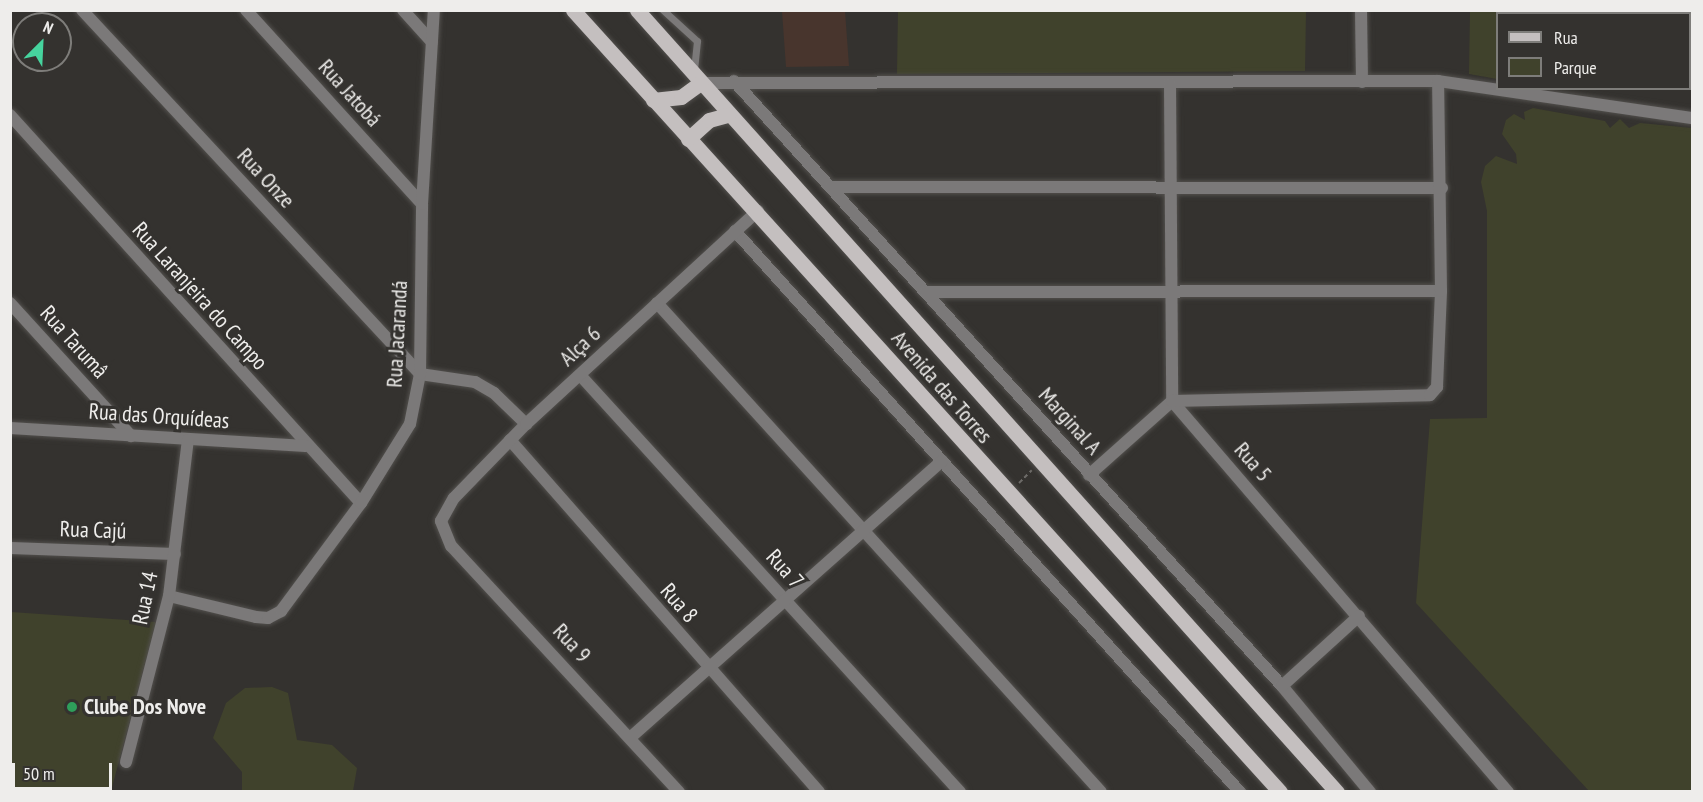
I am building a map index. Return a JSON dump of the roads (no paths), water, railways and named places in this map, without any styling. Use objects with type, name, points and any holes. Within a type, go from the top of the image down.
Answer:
[{"type":"main road","name":"Avenida das Torres","points":[[573,10],[688,139],[758,211],[1008,493],[1280,792]]},
{"type":"main road","name":"Avenida das Torres","points":[[637,10],[728,115],[1041,462],[1321,785],[1337,792]]},
{"type":"main road","points":[[653,100],[681,97],[697,79]]},
{"type":"main road","points":[[688,139],[709,120],[728,115]]},
{"type":"street","name":"Rua Onze","points":[[82,10],[420,374]]},
{"type":"street","name":"Rua Jatobá","points":[[246,10],[422,204]]},
{"type":"street","points":[[403,10],[432,42]]},
{"type":"street","name":"Rua Jacarandá","points":[[169,596],[268,618],[291,602],[361,503],[410,424],[420,374],[422,204],[434,10]]},
{"type":"street","points":[[1361,10],[1362,82]]},
{"type":"street","points":[[697,79],[1170,84],[1438,81],[1496,89]]},
{"type":"street","name":"Marginal A","points":[[734,81],[1282,686],[1370,792]]},
{"type":"street","points":[[1089,475],[1172,401],[1430,395],[1437,387],[1441,291],[1442,188],[1438,81]]},
{"type":"street","points":[[1170,84],[1173,186],[1170,292],[1172,401]]},
{"type":"street","points":[[1502,90],[1692,117]]},
{"type":"street","name":"Rua Laranjeira do Campo","points":[[10,116],[305,446],[361,503]]},
{"type":"street","points":[[831,187],[1442,188]]},
{"type":"street","name":"Alça 6","points":[[441,521],[454,498],[526,424],[758,211]]},
{"type":"street","points":[[735,231],[1239,791]]},
{"type":"street","points":[[926,292],[1441,291]]},
{"type":"street","name":"Rua Tarumâ","points":[[10,303],[131,436]]},
{"type":"street","points":[[657,303],[865,529],[1101,792]]},
{"type":"street","points":[[420,374],[475,382],[494,393],[526,424]]},
{"type":"street","name":"Rua 7","points":[[580,375],[960,792]]},
{"type":"street","name":"Rua 5","points":[[1172,401],[1508,792]]},
{"type":"street","name":"Rua das Orquídeas","points":[[10,428],[305,446]]},
{"type":"street","name":"Rua 14","points":[[126,762],[169,596],[188,440]]},
{"type":"street","name":"Rua 8","points":[[510,440],[819,792]]},
{"type":"street","points":[[631,737],[942,461]]},
{"type":"street","name":"Rua 9","points":[[441,521],[451,546],[631,737],[679,792]]},
{"type":"street","name":"Rua Cajú","points":[[10,548],[175,554]]},
{"type":"street","points":[[1282,686],[1359,616]]},
{"type":"lane","points":[[663,10],[697,41],[697,79]]},
{"type":"place","name":"Clube Dos Nove","points":[[72,707]]}]
